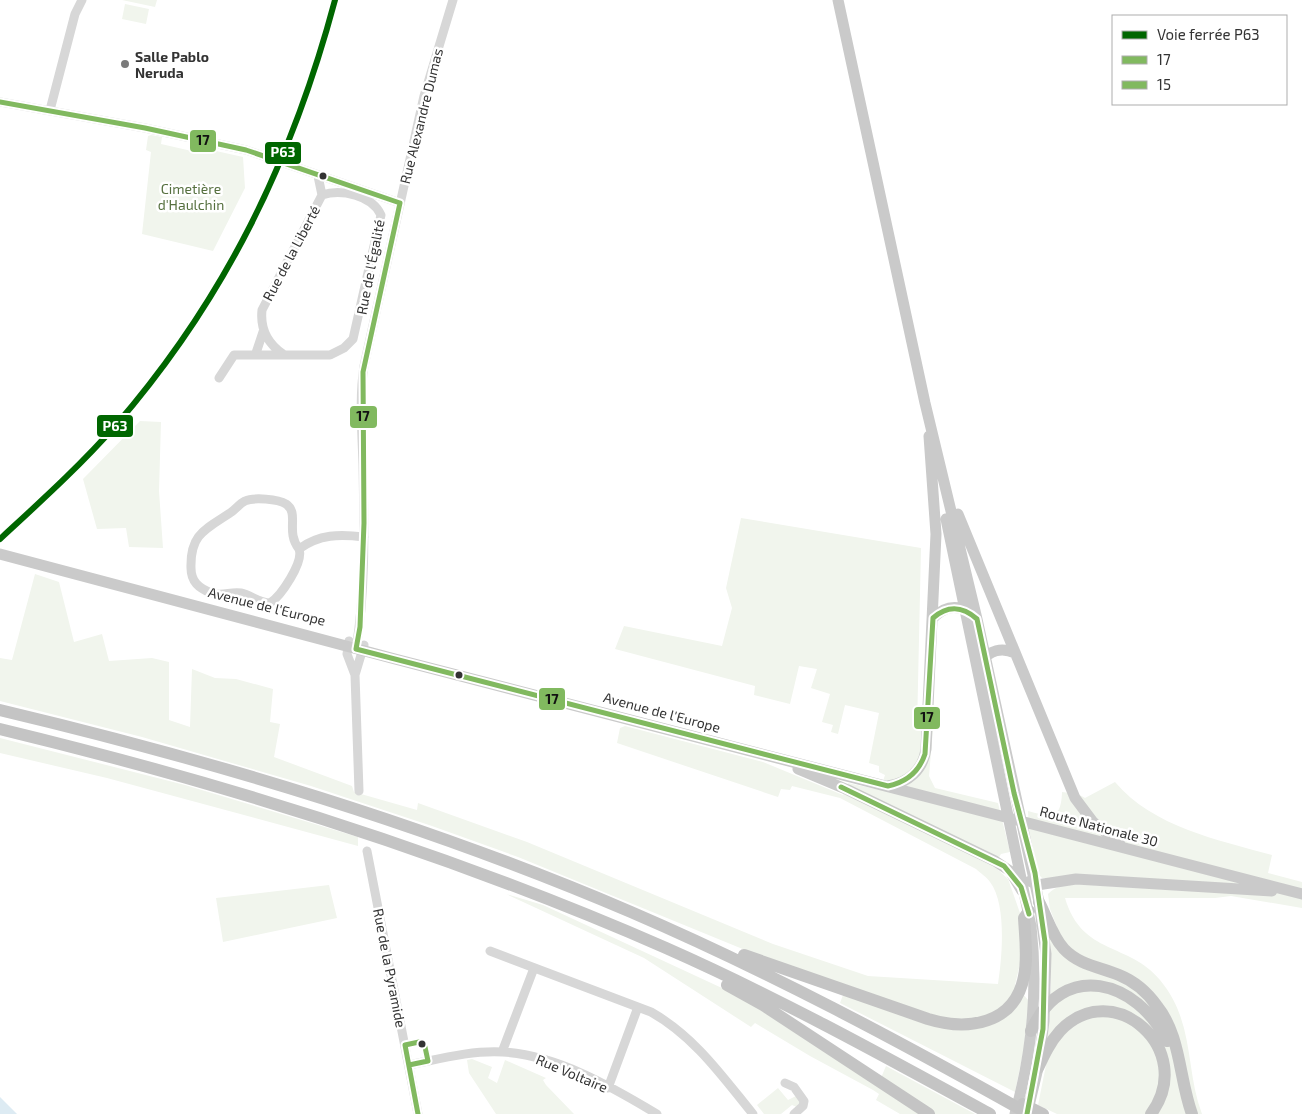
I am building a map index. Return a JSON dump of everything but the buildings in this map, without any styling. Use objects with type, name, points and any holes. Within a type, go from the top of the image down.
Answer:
[{"type":"highway","points":[[0,710],[157,750],[334,802],[496,858],[631,912],[798,990],[950,1070],[1028,1114]]},
{"type":"highway","points":[[0,729],[147,766],[292,808],[455,864],[622,929],[789,1006],[990,1114]]},
{"type":"highway","points":[[1039,902],[1058,940],[1070,955],[1086,964],[1128,979],[1157,1005],[1172,1034],[1184,1088]]},
{"type":"highway","points":[[631,912],[669,924],[783,970],[928,1019],[963,1026],[994,1017],[1016,997],[1024,978],[1024,918],[1029,911]]},
{"type":"highway","points":[[622,929],[763,1005],[929,1114]]},
{"type":"highway","points":[[1032,1031],[1044,1010],[1064,993],[1085,986],[1109,987],[1130,996],[1147,1010],[1162,1031],[1192,1114]]},
{"type":"highway","points":[[1038,1068],[1054,1038],[1062,1029],[1076,1019],[1102,1012],[1128,1017],[1150,1034],[1164,1060],[1166,1071],[1164,1088],[1151,1114]]},
{"type":"highway","points":[[950,1070],[994,1088],[1043,1114]]},
{"type":"main road","points":[[838,0],[925,403],[985,656],[1019,839],[1036,885],[1039,902],[1045,946],[1044,1010],[1038,1068],[1028,1114]]},
{"type":"main road","points":[[888,786],[899,784],[914,774],[925,754],[933,618],[936,516],[925,403]]},
{"type":"main road","points":[[929,434],[963,609],[1009,792]]},
{"type":"main road","points":[[940,461],[959,516],[1014,653],[1078,802],[1097,826],[1125,848]]},
{"type":"main road","name":"Avenue de l'Europe","points":[[0,554],[186,602],[265,619],[428,667],[888,786]]},
{"type":"main road","points":[[933,618],[947,608],[963,609],[977,619]]},
{"type":"main road","points":[[980,681],[980,666],[985,656],[1000,649],[1014,653]]},
{"type":"main road","points":[[759,753],[848,790],[996,861],[1010,871],[1027,898]]},
{"type":"main road","name":"Route Nationale 30","points":[[888,786],[1299,893]]},
{"type":"main road","points":[[1015,1114],[1024,1081],[1032,1031],[1034,966],[1029,911],[1018,857],[1019,839]]},
{"type":"main road","points":[[996,861],[1008,862],[1018,857]]},
{"type":"main road","points":[[1021,873],[1036,885],[1076,879],[1299,893]]},
{"type":"street","points":[[50,110],[75,14],[82,0]]},
{"type":"street","name":"Rue Alexandre Dumas","points":[[356,646],[364,537],[362,398],[367,348],[424,96],[453,0]]},
{"type":"street","points":[[0,102],[145,128],[268,157],[293,168],[400,203]]},
{"type":"street","name":"Rue de la Liberté","points":[[256,353],[263,332],[261,315],[264,305],[322,195],[318,176]]},
{"type":"street","name":"Rue de l'Égalité","points":[[284,354],[330,355],[341,351],[350,343],[356,331],[382,218],[376,207],[361,198],[337,191],[322,195]]},
{"type":"street","points":[[263,332],[275,348],[284,354]]},
{"type":"street","points":[[350,343],[367,348]]},
{"type":"street","points":[[219,378],[232,356],[256,353],[284,354]]},
{"type":"street","points":[[246,500],[280,502],[290,507],[293,515],[291,538],[299,549],[299,560],[285,587],[270,603],[240,592],[220,595],[211,593],[196,584],[191,574],[193,544],[211,525],[246,500]]},
{"type":"street","points":[[299,549],[315,540],[336,534],[364,537]]},
{"type":"street","points":[[355,675],[347,654],[356,646]]},
{"type":"street","points":[[356,646],[358,791]]},
{"type":"street","name":"Rue de la Pyramide","points":[[367,851],[418,1114]]},
{"type":"street","points":[[490,951],[638,1007],[664,1020],[693,1042],[752,1114]]},
{"type":"street","points":[[502,1052],[534,968]]},
{"type":"street","points":[[608,1088],[638,1007]]},
{"type":"street","name":"Rue Voltaire","points":[[409,1065],[502,1052],[539,1058],[608,1088],[658,1114]]},
{"type":"street","points":[[784,1083],[794,1088],[804,1101],[803,1106],[794,1114]]},
{"type":"green space","points":[[122,0],[157,0],[155,7]]},
{"type":"green space","points":[[125,4],[149,9],[146,24],[122,19]]},
{"type":"green space","name":"Cimetière d'Haulchin","points":[[148,136],[162,137],[161,144],[196,152],[198,147],[243,157],[245,188],[213,251],[142,234],[151,152],[146,150]]},
{"type":"green space","points":[[140,421],[161,422],[159,491],[163,548],[129,547],[126,528],[97,529],[83,479]]},
{"type":"green space","points":[[741,518],[921,548],[917,729],[933,729],[929,776],[935,788],[998,803],[1010,852],[1001,854],[994,866],[1008,879],[1020,913],[1023,951],[1015,985],[1029,1001],[1024,1048],[1015,1092],[840,1003],[846,987],[789,968],[518,857],[311,786],[142,737],[0,701],[0,658],[12,660],[35,574],[59,582],[74,642],[102,634],[109,661],[152,658],[169,662],[169,720],[190,727],[192,669],[215,678],[236,679],[273,689],[270,722],[280,724],[274,757],[352,786],[354,792],[417,810],[418,803],[527,842],[773,944],[868,976],[998,984],[1002,946],[999,904],[990,882],[976,869],[840,798],[792,786],[790,790],[781,789],[778,797],[617,743],[620,728],[625,726],[763,762],[843,795],[848,783],[880,790],[885,775],[879,772],[879,766],[869,763],[879,713],[845,705],[838,734],[831,732],[833,725],[822,722],[830,694],[811,688],[817,669],[799,666],[790,704],[754,695],[755,686],[615,649],[624,626],[722,646],[732,608],[726,588]]},
{"type":"green space","points":[[0,738],[185,785],[358,837],[358,846],[107,778],[0,753]]},
{"type":"green space","points":[[1115,782],[1130,797],[1167,821],[1230,844],[1272,855],[1268,873],[1302,882],[1302,908],[1231,896],[1215,898],[1065,898],[1073,917],[1083,930],[1094,939],[1148,968],[1160,980],[1171,996],[1179,1012],[1184,1029],[1193,1080],[1202,1114],[1057,1114],[1038,1105],[1047,1060],[1046,1038],[1051,986],[1049,931],[1057,927],[1050,909],[1048,894],[1058,887],[1077,884],[1189,891],[1042,878],[1034,865],[1030,847],[1028,811],[1043,815],[1053,815],[1060,808],[1062,792],[1078,794],[1085,798]]},
{"type":"green space","points":[[329,885],[337,918],[223,942],[216,898]]},
{"type":"green space","points":[[506,894],[543,905],[737,995],[878,1085],[886,1066],[975,1114],[900,1114],[876,1100],[879,1094],[873,1090],[810,1056],[755,1023],[751,1027],[644,958]]},
{"type":"green space","points":[[472,1059],[492,1067],[488,1078],[497,1083],[505,1060],[546,1078],[543,1080],[546,1085],[574,1114],[496,1114],[469,1073],[467,1060]]},
{"type":"green space","points":[[778,1088],[788,1100],[796,1096],[800,1100],[799,1108],[792,1105],[781,1114],[764,1114],[757,1105]]},
{"type":"shaded area","points":[[0,1097],[17,1114],[0,1114]]},
{"type":"rail line","name":"P63","points":[[0,539],[74,469],[116,425],[155,377],[190,328],[222,278],[276,172],[318,59],[335,0]]},
{"type":"transit line","name":"17","points":[[0,102],[145,128],[246,150],[400,203]]},
{"type":"transit line","name":"17","points":[[400,203],[363,372],[364,523],[360,627],[356,649],[888,786],[901,782],[916,771],[925,754],[933,618],[944,611],[955,609],[966,612],[977,619],[1014,793],[1035,873],[1045,942],[1043,1029],[1027,1114]]},
{"type":"transit line","name":"17","points":[[841,787],[1004,866],[1021,887],[1029,914]]},
{"type":"transit line","name":"15","points":[[409,1065],[428,1061],[425,1047],[419,1042],[405,1045],[418,1114]]},
{"type":"place","name":"Salle Pablo Neruda","points":[[125,64]]}]
